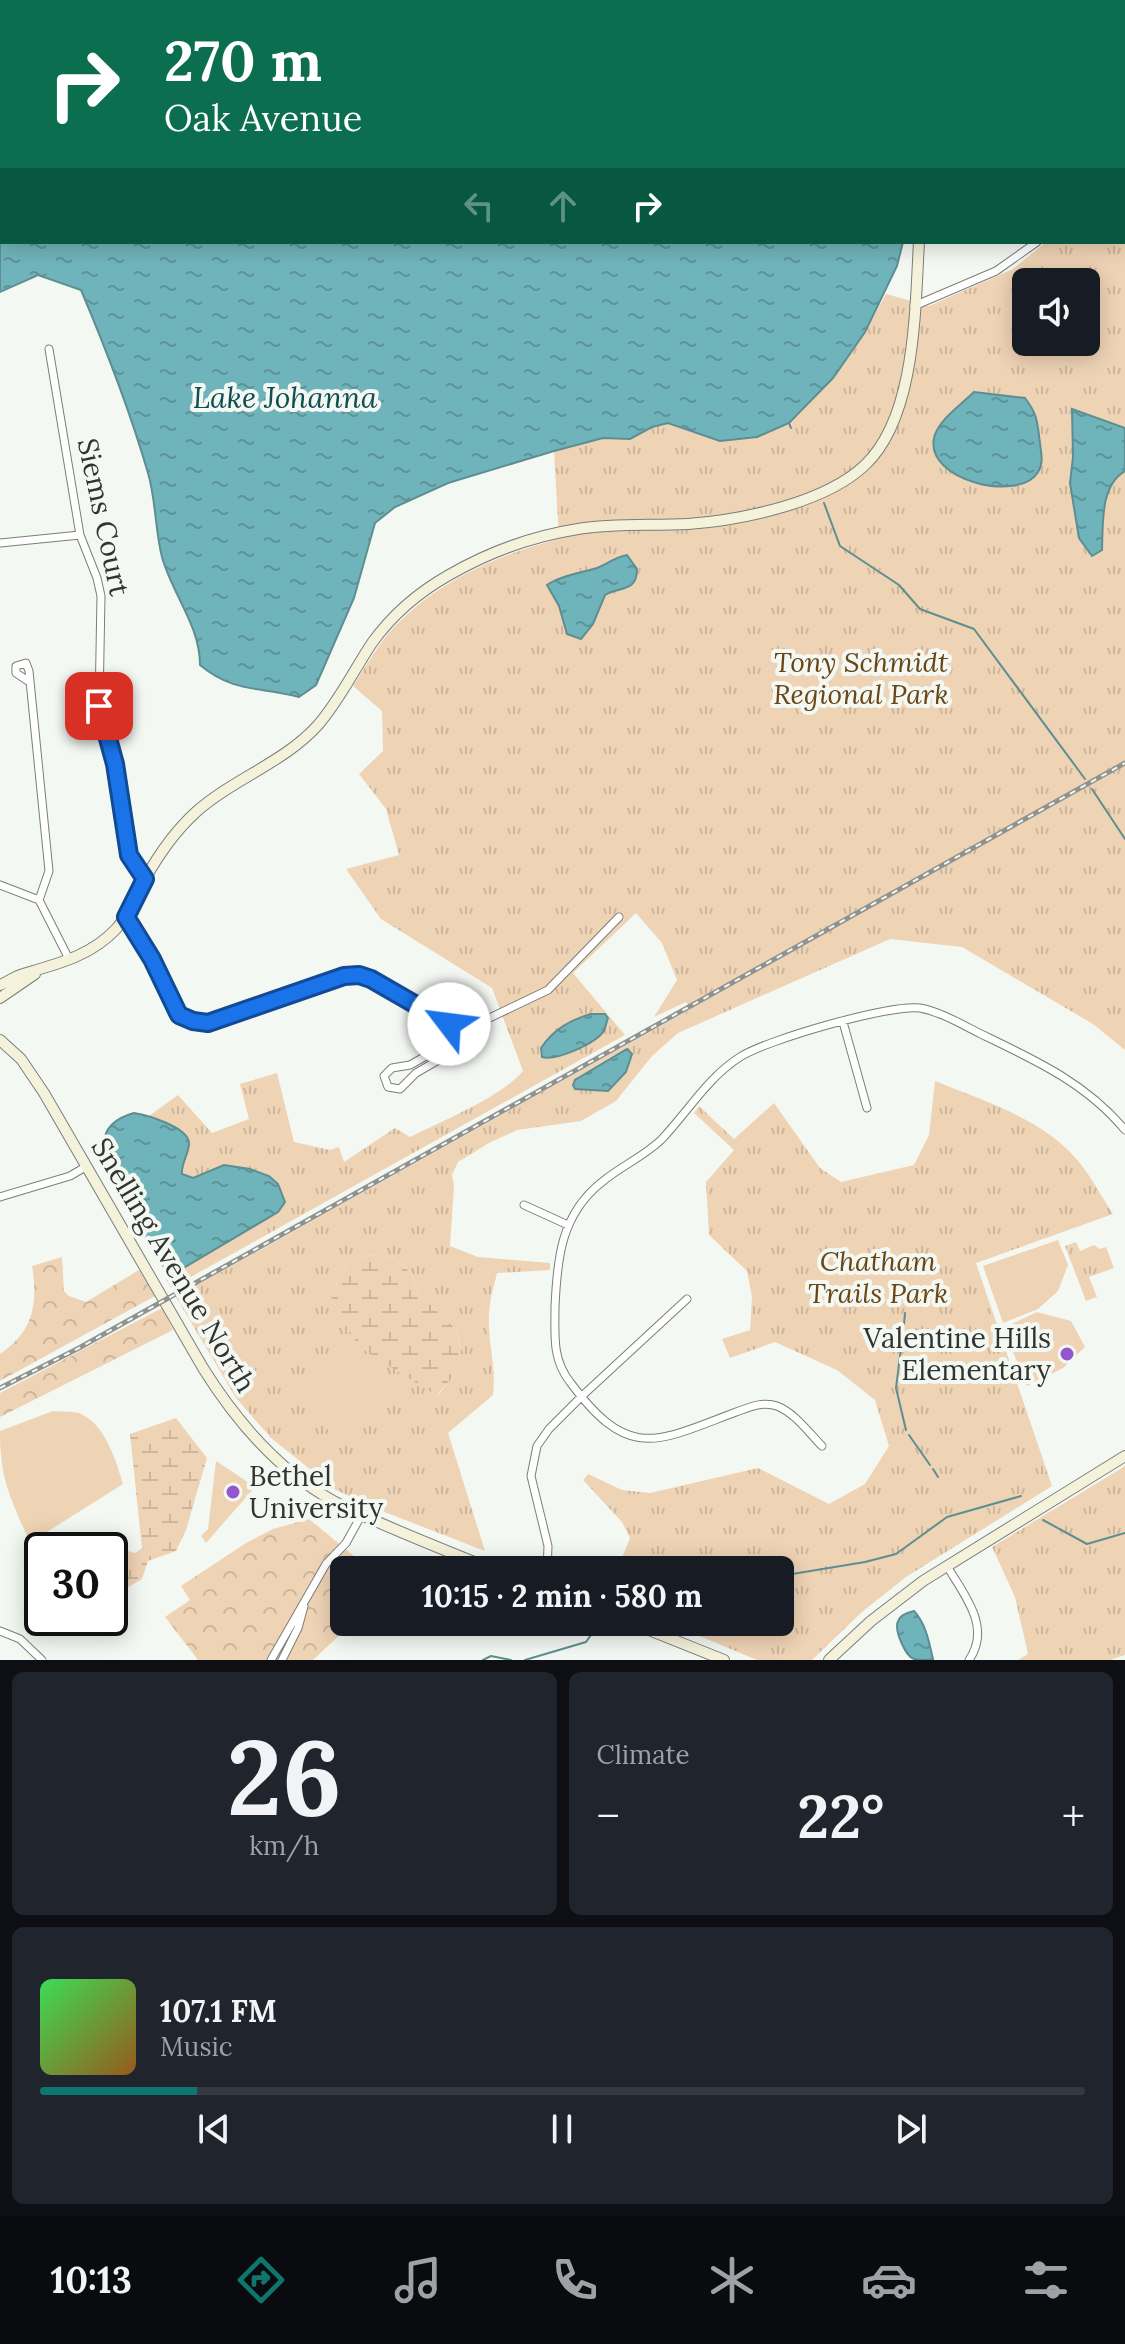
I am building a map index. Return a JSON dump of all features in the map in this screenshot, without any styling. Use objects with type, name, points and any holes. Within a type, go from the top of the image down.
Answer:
[{"type":"street","points":[[0,985],[69,959],[105,939],[126,917],[145,879],[171,839],[207,803],[316,727],[386,625],[415,598],[448,575],[509,547],[559,532],[600,526],[691,523],[735,517],[815,495],[854,474],[878,450],[898,413],[906,380],[919,244]]},
{"type":"street","points":[[914,306],[996,271],[1034,244]]},
{"type":"street","name":"Siems Court","points":[[49,349],[80,535],[101,596],[98,693],[101,717],[115,764],[129,855],[145,879]]},
{"type":"street","points":[[0,543],[80,535]]},
{"type":"street","points":[[28,681],[49,871],[39,900]]},
{"type":"street","points":[[0,885],[39,900],[69,959]]},
{"type":"street","points":[[126,917],[152,959],[179,1015],[187,1019],[208,1023],[344,976],[359,975],[449,1024],[456,1034],[454,1046],[442,1058],[416,1073],[400,1089],[392,1089],[385,1084],[384,1076],[388,1070],[410,1065],[440,1048],[454,1046]]},
{"type":"street","points":[[456,1034],[548,990],[619,917]]},
{"type":"street","points":[[0,998],[40,970]]},
{"type":"street","points":[[822,1446],[789,1413],[769,1404],[752,1406],[671,1437],[644,1439],[614,1428],[582,1396],[560,1367],[555,1345],[557,1267],[568,1225],[590,1192],[651,1149],[718,1075],[739,1058],[766,1044],[895,1008],[921,1008],[942,1015],[1064,1076],[1100,1103],[1125,1130]]},
{"type":"street","points":[[843,1022],[867,1108]]},
{"type":"street","name":"Snelling Avenue North","points":[[3,1040],[21,1059],[44,1093],[203,1368],[235,1415],[270,1452],[304,1481],[346,1508],[461,1556]]},
{"type":"street","points":[[0,1197],[70,1176],[87,1166]]},
{"type":"street","points":[[524,1205],[568,1225]]},
{"type":"street","points":[[548,1556],[548,1546],[531,1476],[533,1455],[542,1437],[687,1299]]},
{"type":"street","points":[[829,1660],[896,1600],[1125,1456]]},
{"type":"street","points":[[271,1660],[326,1564],[346,1543],[362,1514]]},
{"type":"street","points":[[947,1566],[975,1614],[977,1643],[969,1660]]},
{"type":"street","points":[[282,1660],[298,1628],[307,1596]]},
{"type":"street","points":[[0,1631],[20,1639],[42,1660]]},
{"type":"street","points":[[664,1636],[724,1660]]},
{"type":"green space","name":"Tony Schmidt Regional Park","points":[[1044,244],[1125,244],[1125,1050],[1093,1024],[962,947],[890,939],[678,1033],[652,1056],[616,1101],[581,1121],[517,1130],[458,1162],[452,1175],[450,1246],[478,1257],[550,1263],[550,1270],[497,1273],[489,1316],[493,1395],[448,1433],[485,1551],[336,1490],[271,1438],[236,1398],[176,1297],[691,1009],[686,1002],[654,1017],[677,980],[662,943],[636,913],[573,973],[625,1035],[171,1288],[165,1278],[245,1231],[224,1165],[193,1178],[182,1174],[182,1165],[149,1116],[178,1095],[212,1133],[249,1119],[240,1084],[277,1073],[294,1142],[330,1150],[339,1147],[344,1162],[395,1128],[410,1137],[470,1108],[501,1090],[523,1071],[492,988],[381,919],[346,869],[399,855],[386,809],[359,774],[383,751],[382,711],[353,686],[388,634],[424,600],[489,563],[559,539],[554,451],[603,438],[630,439],[652,427],[669,423],[720,441],[789,423],[833,378],[865,332],[886,294],[929,306],[1012,269],[1012,356],[1100,356],[1100,268],[1014,268]],"holes":[[[372,1255],[395,1258],[411,1273],[417,1292],[456,1329],[461,1350],[454,1376],[437,1396],[359,1347],[330,1296],[347,1264]]]},
{"type":"green space","name":"Chatham Trails Park","points":[[935,1081],[1007,1110],[1057,1140],[1083,1167],[1113,1214],[976,1263],[1052,1486],[906,1577],[862,1612],[812,1660],[757,1660],[700,1636],[794,1636],[794,1556],[623,1556],[630,1538],[622,1522],[583,1480],[588,1474],[622,1490],[650,1493],[758,1468],[829,1504],[865,1484],[889,1446],[875,1400],[837,1370],[775,1342],[730,1358],[722,1339],[750,1330],[752,1297],[747,1271],[709,1235],[706,1182],[734,1150],[694,1113],[699,1106],[734,1139],[774,1103],[820,1168],[841,1182],[914,1165],[929,1135]]},
{"type":"green space","points":[[1058,1240],[1068,1265],[1058,1291],[1038,1309],[1003,1323],[983,1266]]},
{"type":"green space","points":[[1076,1242],[1080,1251],[1094,1245],[1100,1249],[1106,1247],[1114,1268],[1089,1277],[1097,1297],[1086,1301],[1065,1246]]},
{"type":"green space","points":[[372,1255],[395,1258],[411,1273],[417,1292],[456,1329],[461,1351],[454,1376],[436,1396],[359,1348],[330,1296],[347,1264]]},
{"type":"green space","points":[[62,1257],[64,1291],[69,1296],[86,1302],[139,1270],[155,1296],[0,1381],[0,1354],[20,1336],[31,1315],[34,1292],[32,1266]]},
{"type":"green space","points":[[162,1308],[173,1330],[0,1417],[0,1393]]},
{"type":"green space","points":[[1037,1312],[1071,1321],[1085,1347],[1063,1368],[1027,1386],[1003,1328]]},
{"type":"green space","points":[[343,1341],[395,1387],[339,1442],[317,1414],[310,1390],[318,1366]]},
{"type":"green space","points":[[53,1411],[79,1413],[103,1434],[123,1484],[47,1532],[25,1532],[7,1485],[0,1431]]},
{"type":"green space","points":[[176,1418],[207,1458],[186,1530],[176,1551],[148,1561],[142,1579],[128,1587],[128,1551],[135,1553],[142,1548],[130,1434]]},
{"type":"green space","points":[[216,1461],[255,1487],[206,1543],[201,1536],[208,1529]]},
{"type":"green space","points":[[1125,1466],[1125,1655],[1110,1660],[1018,1660],[1028,1654],[1015,1597],[992,1547]]},
{"type":"green space","points":[[309,1519],[354,1556],[330,1556],[330,1636],[339,1636],[313,1660],[198,1660],[165,1617],[190,1600],[181,1586],[273,1529]]},
{"type":"water","name":"Lake Johanna","points":[[0,244],[902,244],[897,266],[865,332],[833,378],[789,423],[757,437],[720,441],[668,423],[652,427],[630,439],[603,438],[448,483],[395,507],[375,523],[354,598],[316,685],[299,697],[236,685],[200,665],[191,623],[162,557],[151,483],[141,450],[81,290],[38,275],[0,292]]},
{"type":"water","points":[[974,392],[1025,398],[1029,404],[1036,419],[1042,458],[1038,472],[1028,481],[1013,486],[976,483],[944,466],[935,453],[936,431]]},
{"type":"water","points":[[1072,409],[1125,428],[1125,471],[1117,477],[1107,496],[1102,550],[1092,556],[1079,538],[1070,483]]},
{"type":"water","points":[[627,555],[637,569],[634,582],[605,595],[593,624],[581,639],[567,634],[559,606],[547,585]]},
{"type":"water","points":[[591,1014],[605,1014],[608,1018],[599,1036],[565,1054],[542,1057],[541,1048],[557,1030]]},
{"type":"water","points":[[627,1049],[632,1054],[626,1072],[608,1091],[575,1089],[575,1080]]},
{"type":"water","points":[[134,1113],[166,1123],[187,1137],[189,1147],[182,1174],[193,1178],[224,1165],[250,1169],[269,1176],[278,1184],[285,1202],[278,1212],[170,1276],[130,1210],[112,1175],[104,1150],[109,1128],[118,1119]]},
{"type":"water","points":[[914,1611],[924,1627],[933,1659],[912,1658],[899,1638],[899,1619]]},
{"type":"waterway","points":[[789,423],[791,428]]},
{"type":"waterway","points":[[824,503],[840,546],[899,585],[920,609],[974,629],[1085,779]]},
{"type":"waterway","points":[[1092,789],[1125,839]]},
{"type":"waterway","points":[[904,1324],[905,1313]]},
{"type":"waterway","points":[[903,1332],[896,1388],[906,1430]]},
{"type":"waterway","points":[[909,1435],[930,1465]]},
{"type":"waterway","points":[[933,1469],[938,1477]]},
{"type":"waterway","points":[[794,1574],[896,1554],[947,1517],[1021,1496]]},
{"type":"waterway","points":[[1043,1520],[1087,1544],[1125,1533]]},
{"type":"waterway","points":[[525,1660],[586,1642],[590,1636]]},
{"type":"waterway","points":[[483,1660],[491,1656],[511,1660]]},
{"type":"railway","points":[[0,1388],[79,1348],[1125,763]]},
{"type":"place","name":"Valentine Hills Elementary","points":[[1067,1354]]},
{"type":"place","name":"Bethel University","points":[[233,1492]]},
{"type":"route","points":[[99,706],[115,764],[129,855],[145,879],[126,917],[152,959],[179,1015],[208,1023],[344,976],[359,975],[449,1024]]}]
